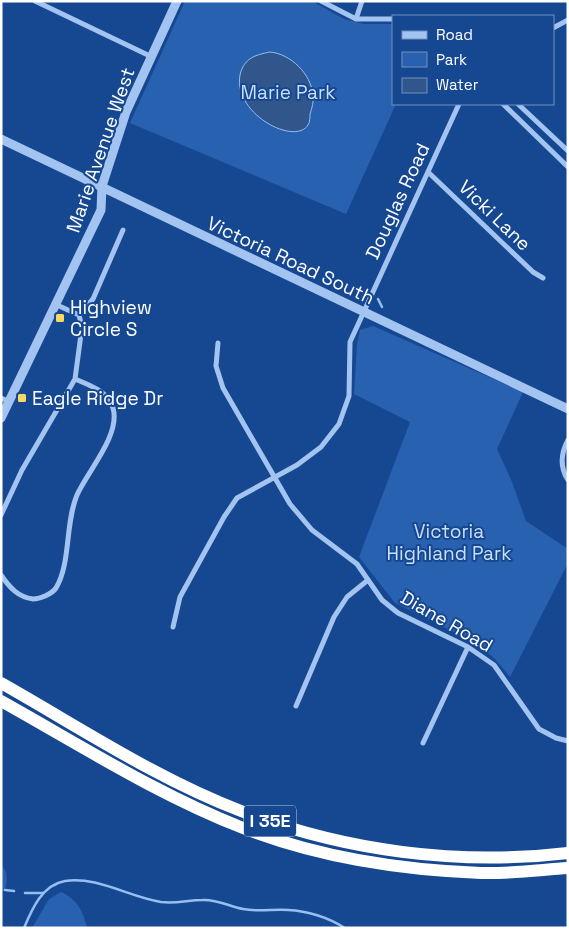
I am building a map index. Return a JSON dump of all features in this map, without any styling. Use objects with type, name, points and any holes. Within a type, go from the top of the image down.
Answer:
[{"type":"highway","name":"I 35E","points":[[1,683],[171,779],[240,811],[299,831],[371,847],[428,855],[476,858],[568,853]]},
{"type":"highway","name":"I 35E","points":[[1,701],[143,781],[242,828],[289,843],[370,862],[481,873],[568,868]]},
{"type":"street","points":[[34,1],[150,56]]},
{"type":"street","name":"Marie Avenue West","points":[[1,418],[57,305],[101,210],[102,186],[126,112],[150,56],[177,1]]},
{"type":"street","points":[[322,1],[356,19],[392,19]]},
{"type":"street","points":[[356,19],[362,1]]},
{"type":"street","points":[[554,27],[568,20]]},
{"type":"street","name":"Douglas Road","points":[[173,628],[180,597],[224,517],[237,498],[297,464],[321,447],[339,424],[349,396],[350,342],[362,312],[459,105]]},
{"type":"street","points":[[504,105],[568,167]]},
{"type":"street","points":[[519,105],[568,151]]},
{"type":"street","name":"Victoria Road South","points":[[1,139],[568,409]]},
{"type":"street","name":"Vicki Lane","points":[[428,172],[533,272],[543,278]]},
{"type":"street","points":[[79,315],[93,299],[123,230]]},
{"type":"street","points":[[57,305],[79,315]]},
{"type":"street","points":[[1,515],[22,470],[75,379],[82,327],[79,315]]},
{"type":"street","name":"Diane Road","points":[[218,343],[216,366],[222,388],[290,504],[312,530],[357,564],[382,600],[398,613],[468,647],[494,665],[539,729],[556,738],[568,741]]},
{"type":"street","points":[[1,575],[8,585],[22,598],[39,599],[55,590],[62,572],[71,515],[78,494],[102,454],[112,426],[114,408],[103,392],[75,379]]},
{"type":"street","points":[[1,398],[10,402]]},
{"type":"street","points":[[568,440],[562,452],[562,471],[568,480]]},
{"type":"street","points":[[296,706],[334,618],[347,597],[368,580]]},
{"type":"street","points":[[423,743],[468,647]]},
{"type":"green space","name":"Marie Park","points":[[185,1],[312,1],[344,19],[364,24],[392,24],[392,105],[396,105],[346,214],[130,123]]},
{"type":"green space","name":"Victoria Highland Park","points":[[373,326],[523,392],[497,449],[512,482],[526,521],[568,549],[568,563],[510,677],[494,658],[474,642],[395,603],[359,557],[410,422],[354,394],[357,344],[360,330]]},
{"type":"green space","points":[[1,865],[7,877],[5,890],[1,892]]},
{"type":"green space","points":[[61,892],[79,906],[87,928],[32,928],[49,899]]},
{"type":"water","points":[[270,52],[285,57],[299,66],[311,87],[313,100],[310,121],[301,130],[291,132],[279,129],[266,122],[246,102],[240,89],[240,75],[247,61],[260,54]]},
{"type":"waterway","points":[[378,299],[382,307]]},
{"type":"waterway","points":[[24,928],[34,906],[50,887],[57,883],[77,880],[101,884],[161,902],[207,900],[249,910],[282,910],[311,913],[345,928]]},
{"type":"waterway","points":[[5,890],[14,891]]},
{"type":"waterway","points":[[25,893],[43,893]]},
{"type":"place","name":"Highview Circle S","points":[[60,318]]},
{"type":"place","name":"Eagle Ridge Dr","points":[[22,398]]}]
